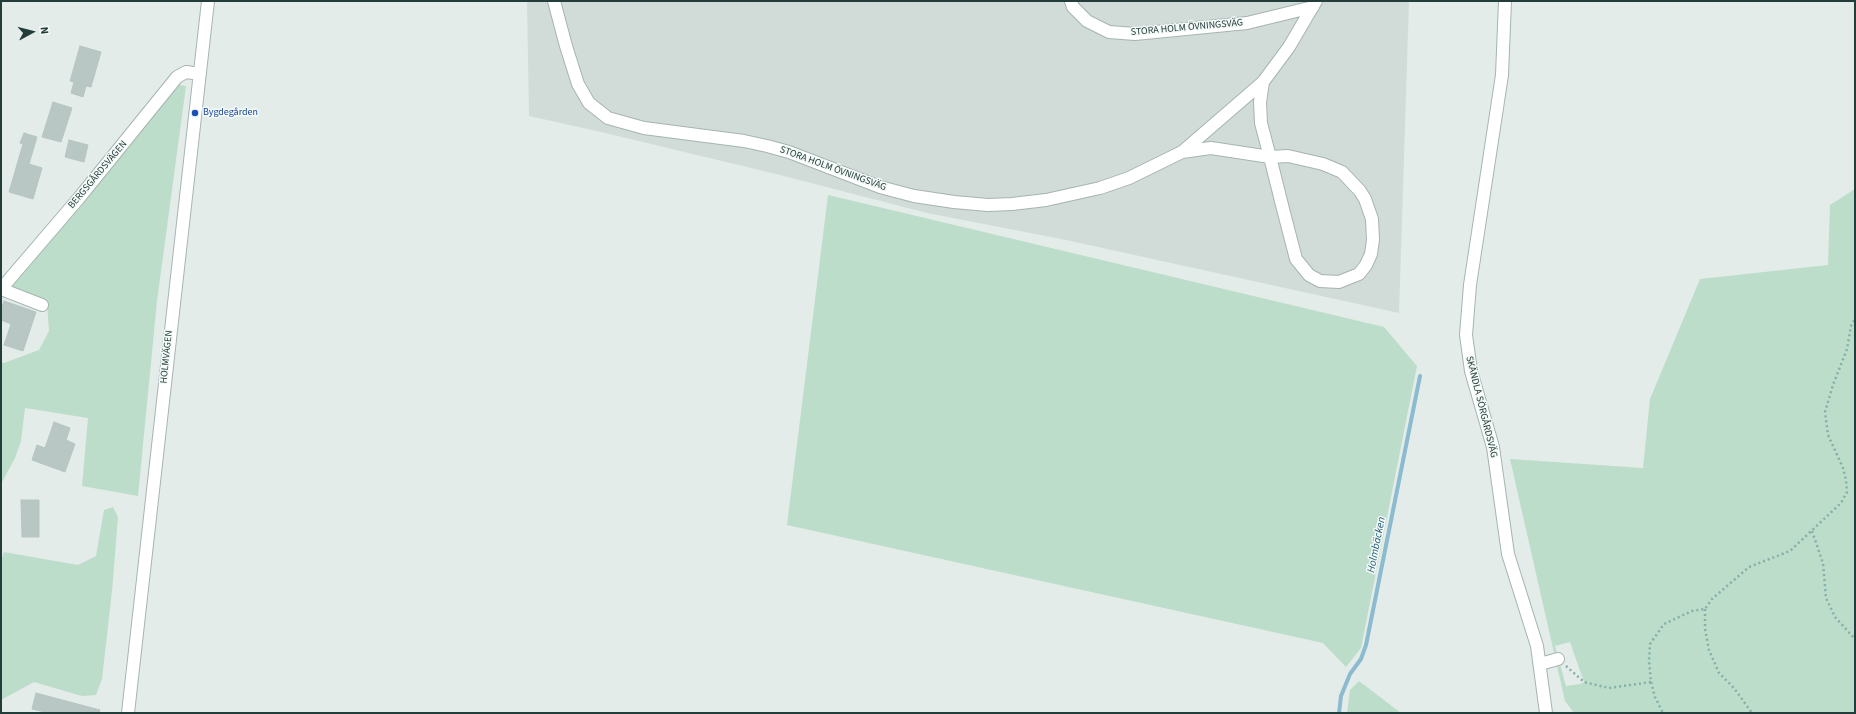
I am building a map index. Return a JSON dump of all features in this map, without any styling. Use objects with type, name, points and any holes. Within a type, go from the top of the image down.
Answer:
[{"type":"street","name":"HOLMVÄGEN","points":[[128,713],[208,1]]},
{"type":"street","name":"STORA HOLM ÖVNINGSVÄG","points":[[554,1],[578,84],[589,103],[608,118],[644,128],[744,141],[767,146],[789,152],[880,187],[914,196],[980,204],[1012,204],[1046,200],[1114,184],[1182,152],[1263,82],[1288,47],[1315,4]]},
{"type":"street","name":"STORA HOLM ÖVNINGSVÄG","points":[[1071,1],[1074,7],[1087,21],[1109,32],[1135,34],[1247,23],[1315,4]]},
{"type":"street","name":"SKÄNDLA SÖRGÅRDSVÄG","points":[[1504,1],[1502,75],[1470,285],[1466,335],[1471,371],[1486,420],[1495,460],[1508,554],[1521,599],[1534,635],[1540,664],[1546,713]]},
{"type":"street","name":"BERGSGÅRDSVÄGEN","points":[[1,289],[89,187],[178,77],[186,72],[200,74]]},
{"type":"street","name":"STORA HOLM ÖVNINGSVÄG","points":[[1182,152],[1211,148],[1270,157],[1288,156],[1333,168],[1348,178],[1365,199],[1372,219],[1373,240],[1369,260],[1358,274],[1347,280],[1331,283],[1313,278],[1303,270],[1293,251],[1270,157],[1261,123],[1260,102],[1263,82]]},
{"type":"street","points":[[1,289],[42,305]]},
{"type":"street","points":[[1540,664],[1558,659]]},
{"type":"path","points":[[1752,713],[1734,688],[1719,673],[1709,650],[1705,628],[1705,610],[1712,599],[1749,567],[1790,551],[1841,503],[1847,492],[1843,468],[1828,435],[1825,412],[1833,384],[1847,349],[1851,326],[1855,319]]},
{"type":"path","points":[[1812,531],[1822,563],[1826,598],[1835,617],[1855,639]]},
{"type":"path","points":[[1663,713],[1655,697],[1651,682],[1649,660],[1650,644],[1664,624],[1692,611],[1705,610]]},
{"type":"path","points":[[1558,659],[1584,682],[1592,685],[1609,688],[1651,682]]},
{"type":"shaded area","points":[[527,1],[1409,1],[1399,313],[1066,240],[927,213],[776,174],[529,116]]},
{"type":"green space","points":[[179,85],[186,86],[157,301],[138,496],[82,486],[88,418],[25,408],[21,441],[15,458],[1,484],[1,362],[4,363],[39,350],[49,331],[47,303],[10,285],[55,234]]},
{"type":"green space","points":[[1855,189],[1855,713],[1574,713],[1565,701],[1510,459],[1643,468],[1650,399],[1700,279],[1828,265],[1830,205]],"holes":[[[1570,642],[1584,682],[1566,686],[1555,646]]]},
{"type":"green space","points":[[828,195],[1384,327],[1417,366],[1361,648],[1346,667],[1323,643],[787,525]]},
{"type":"green space","points":[[113,507],[118,517],[112,591],[102,679],[96,695],[82,696],[34,682],[1,700],[1,561],[4,552],[78,565],[96,556],[104,510]]},
{"type":"green space","points":[[1359,681],[1401,713],[1347,713],[1350,690]]},
{"type":"building","points":[[80,46],[101,52],[91,87],[86,86],[83,97],[71,93],[74,82],[70,81]]},
{"type":"building","points":[[53,102],[72,108],[61,142],[42,137]]},
{"type":"building","points":[[24,133],[37,137],[29,164],[42,168],[33,199],[9,192],[23,144],[20,143]]},
{"type":"building","points":[[69,140],[88,145],[84,162],[65,157]]},
{"type":"building","points":[[4,301],[36,312],[23,351],[4,345],[11,324],[1,320],[1,311]]},
{"type":"building","points":[[54,422],[70,428],[66,440],[75,444],[65,472],[32,460],[37,445],[45,448]]},
{"type":"building","points":[[21,500],[39,500],[39,537],[22,537]]},
{"type":"building","points":[[36,693],[100,710],[99,713],[49,713],[32,709]]},
{"type":"waterway","name":"Holmbäcken","points":[[1339,713],[1341,696],[1350,674],[1361,659],[1366,645],[1420,376]]},
{"type":"place","name":"Bygdegården","points":[[195,113]]}]
